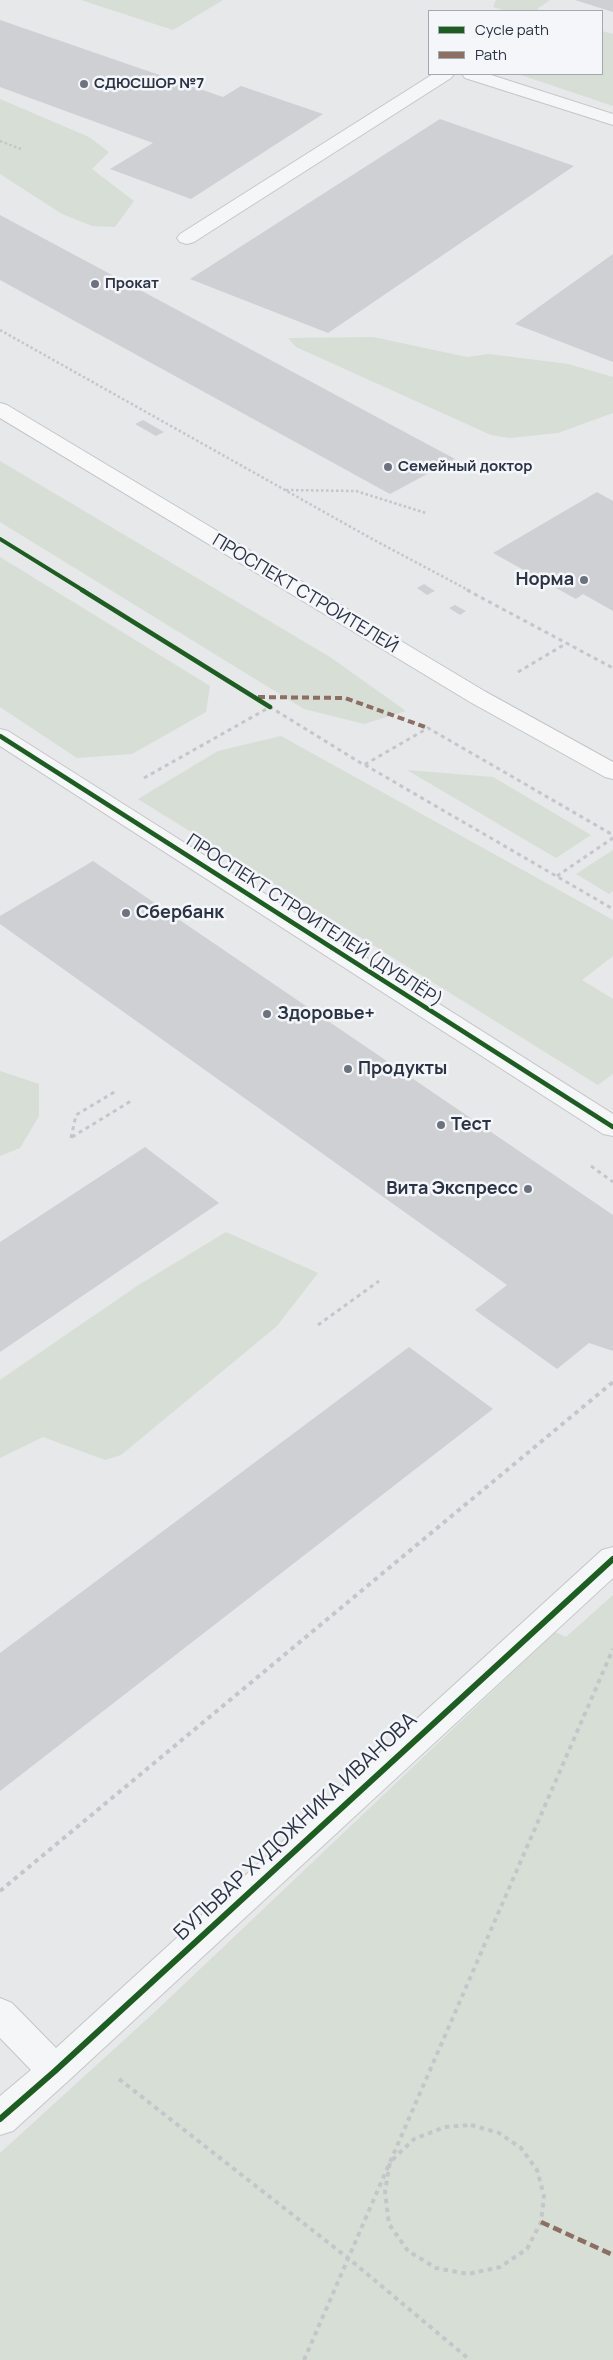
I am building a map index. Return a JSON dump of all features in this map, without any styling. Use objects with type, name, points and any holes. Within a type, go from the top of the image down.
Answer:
[{"type":"main road","name":"ПРОСПЕКТ СТРОИТЕЛЕЙ","points":[[0,409],[478,697],[613,772]]},
{"type":"street","points":[[187,238],[443,75]]},
{"type":"street","points":[[474,75],[613,120]]},
{"type":"street","name":"ПРОСПЕКТ СТРОИТЕЛЕЙ (ДУБЛЁР)","points":[[0,736],[613,1127]]},
{"type":"street","name":"БУЛЬВАР ХУДОЖНИКА ИВАНОВА","points":[[0,2118],[55,2071],[613,1559]]},
{"type":"street","points":[[0,2014],[55,2071]]},
{"type":"path","points":[[0,141],[21,150]]},
{"type":"path","points":[[0,330],[285,490],[613,668]]},
{"type":"path","points":[[285,490],[356,491],[426,513]]},
{"type":"path","points":[[514,675],[567,643]]},
{"type":"path","points":[[102,802],[270,707],[364,765],[612,907]]},
{"type":"path","points":[[364,765],[428,728],[613,836],[557,876]]},
{"type":"path","points":[[116,1090],[76,1114],[71,1138],[131,1101]]},
{"type":"path","points":[[318,1325],[379,1281]]},
{"type":"path","points":[[0,1891],[613,1382]]},
{"type":"path","points":[[304,2360],[613,1649]]},
{"type":"path","points":[[80,2048],[348,2258],[470,2360]]},
{"type":"path","points":[[471,2125],[499,2133],[521,2148],[536,2170],[544,2196],[541,2222],[527,2249],[500,2268],[468,2274],[436,2268],[408,2251],[389,2224],[385,2192],[390,2162],[414,2139],[445,2127],[471,2125]]},
{"type":"shaded area","points":[[81,0],[223,0],[173,30]]},
{"type":"shaded area","points":[[496,0],[550,0],[537,9],[539,10],[503,10],[493,7]]},
{"type":"shaded area","points":[[603,31],[613,34],[613,106],[521,75],[603,75]]},
{"type":"shaded area","points":[[0,99],[89,137],[109,152],[92,169],[134,201],[115,227],[92,226],[62,214],[0,174]]},
{"type":"shaded area","points":[[373,337],[467,357],[489,354],[568,364],[613,377],[613,413],[558,433],[509,438],[491,435],[296,347],[288,338]]},
{"type":"shaded area","points":[[0,461],[330,657],[406,711],[364,724],[304,709],[0,522]]},
{"type":"shaded area","points":[[0,557],[210,686],[206,712],[132,754],[77,758],[0,707]]},
{"type":"shaded area","points":[[281,736],[613,920],[613,956],[582,980],[613,999],[613,1074],[598,1085],[138,799],[218,751]]},
{"type":"shaded area","points":[[407,770],[493,777],[591,835],[556,858]]},
{"type":"shaded area","points":[[613,850],[613,891],[609,894],[576,874]]},
{"type":"shaded area","points":[[0,1071],[39,1084],[39,1116],[20,1148],[0,1156]]},
{"type":"shaded area","points":[[226,1232],[318,1273],[277,1326],[121,1455],[105,1460],[43,1437],[0,1458],[0,1380],[137,1286]]},
{"type":"shaded area","points":[[613,1595],[613,2360],[0,2360],[0,2153],[157,2010],[555,1632],[566,1637]]},
{"type":"building","points":[[575,0],[613,0],[613,12]]},
{"type":"building","points":[[0,20],[223,97],[241,86],[323,114],[191,199],[110,169],[153,143],[0,87]]},
{"type":"building","points":[[440,119],[574,166],[328,333],[190,279]]},
{"type":"building","points":[[0,215],[455,459],[390,494],[0,280]]},
{"type":"building","points":[[613,254],[613,362],[515,324]]},
{"type":"building","points":[[143,420],[164,432],[156,436],[135,424]]},
{"type":"building","points":[[597,492],[613,501],[613,611],[583,594],[576,599],[493,553]]},
{"type":"building","points":[[424,584],[435,591],[427,595],[417,588]]},
{"type":"building","points":[[455,605],[466,611],[460,615],[449,608]]},
{"type":"building","points":[[93,861],[613,1215],[613,1351],[589,1343],[557,1369],[475,1310],[507,1285],[0,924],[0,916]]},
{"type":"building","points":[[145,1147],[219,1203],[0,1352],[0,1242]]},
{"type":"building","points":[[409,1347],[493,1409],[0,1791],[0,1653]]},
{"type":"marked path","points":[[258,697],[345,698],[428,728]]},
{"type":"marked path","points":[[541,2222],[613,2255]]},
{"type":"cycle path","points":[[0,539],[270,707]]},
{"type":"cycle path","points":[[0,736],[613,1127]]},
{"type":"cycle path","points":[[0,2119],[55,2071],[613,1559]]},
{"type":"place","name":"СДЮСШОР №7","points":[[84,84]]},
{"type":"place","name":"Прокат","points":[[95,284]]},
{"type":"place","name":"Семейный доктор","points":[[388,467]]},
{"type":"place","name":"Норма","points":[[584,580]]},
{"type":"place","name":"Сбербанк","points":[[126,913]]},
{"type":"place","name":"Здоровье+","points":[[267,1014]]},
{"type":"place","name":"Продукты","points":[[348,1069]]},
{"type":"place","name":"Тест","points":[[441,1125]]},
{"type":"place","name":"Вита Экспресс","points":[[528,1189]]}]
